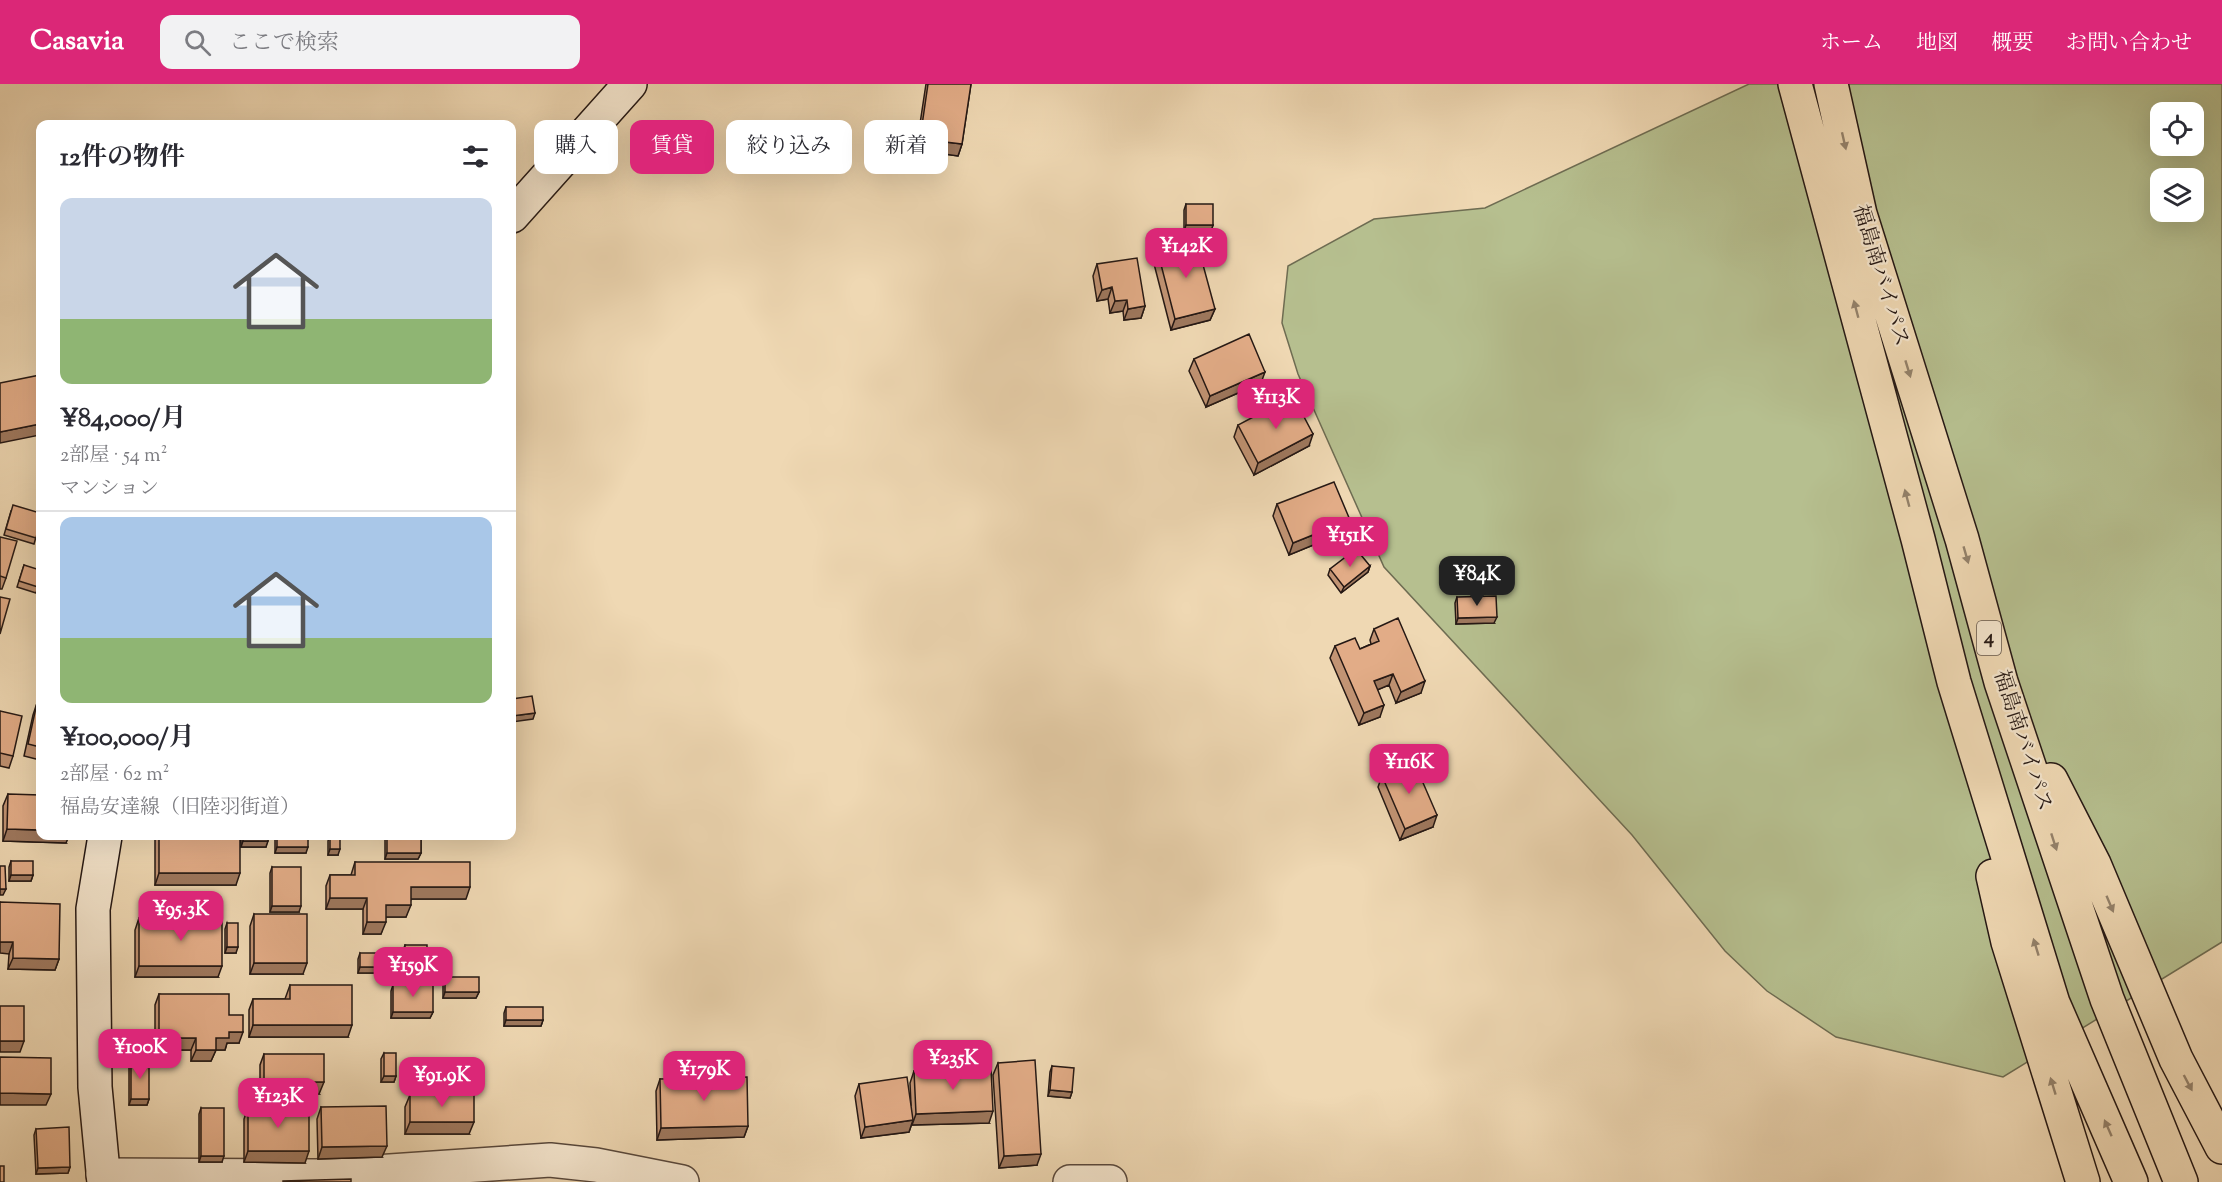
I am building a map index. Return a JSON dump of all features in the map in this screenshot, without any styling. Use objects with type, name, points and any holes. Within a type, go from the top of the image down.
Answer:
[{"type":"highway","name":"福島南バイパス","points":[[1795,84],[1918,539],[1953,682],[2053,1003],[2131,1182]]},
{"type":"highway","name":"福島南バイパス","points":[[1831,84],[1860,214],[1962,539],[2001,682],[2107,999],[2181,1182]]},
{"type":"highway","points":[[1918,539],[2008,942],[2084,1182]]},
{"type":"highway","points":[[2001,682],[2094,864],[2176,1059],[2222,1147]]},
{"type":"street","points":[[516,212],[630,84]]},
{"type":"street","points":[[104,840],[93,909],[94,1087],[104,1178],[317,1176],[550,1160],[596,1165],[682,1182]]},
{"type":"street","points":[[1070,1182],[1110,1182]]},
{"type":"green space","points":[[1749,84],[2222,84],[2222,942],[2003,1077],[1836,1037],[1767,991],[1725,951],[1632,835],[1384,567],[1298,374],[1282,323],[1288,266],[1374,219],[1485,208]]},
{"type":"building","points":[[928,84],[971,84],[962,144],[948,142],[948,120],[923,120]]},
{"type":"building","points":[[1186,204],[1213,204],[1213,225],[1186,225]]},
{"type":"building","points":[[1196,239],[1215,309],[1175,319],[1157,249]]},
{"type":"building","points":[[1137,258],[1145,306],[1128,309],[1127,300],[1115,301],[1112,287],[1102,290],[1097,264]]},
{"type":"building","points":[[1249,334],[1265,372],[1210,396],[1194,359]]},
{"type":"building","points":[[36,376],[36,425],[0,432],[0,383]]},
{"type":"building","points":[[1293,396],[1313,434],[1258,463],[1238,425]]},
{"type":"building","points":[[1334,482],[1350,520],[1293,543],[1277,504]]},
{"type":"building","points":[[13,505],[36,512],[36,538],[6,529]]},
{"type":"building","points":[[0,537],[17,541],[6,578],[0,576]]},
{"type":"building","points":[[1356,549],[1370,566],[1344,587],[1330,569]]},
{"type":"building","points":[[24,565],[36,569],[36,586],[19,581]]},
{"type":"building","points":[[1496,596],[1497,617],[1458,618],[1457,597]]},
{"type":"building","points":[[0,597],[10,599],[0,634]]},
{"type":"building","points":[[1398,618],[1425,681],[1401,692],[1393,674],[1374,681],[1384,705],[1364,713],[1335,646],[1355,638],[1360,649],[1379,641],[1374,629]]},
{"type":"building","points":[[532,696],[535,713],[516,715],[516,698]]},
{"type":"building","points":[[36,708],[36,746],[28,744]]},
{"type":"building","points":[[0,711],[22,716],[13,756],[0,753]]},
{"type":"building","points":[[1414,762],[1437,815],[1405,829],[1382,776]]},
{"type":"building","points":[[8,794],[36,795],[36,830],[7,829]]},
{"type":"building","points":[[159,840],[240,840],[240,873],[159,873]]},
{"type":"building","points":[[243,840],[268,840],[268,841]]},
{"type":"building","points":[[277,840],[308,840],[308,847],[277,847]]},
{"type":"building","points":[[330,840],[340,840],[340,849],[330,849]]},
{"type":"building","points":[[387,840],[421,840],[421,853],[387,853]]},
{"type":"building","points":[[11,861],[33,861],[33,875],[11,875]]},
{"type":"building","points":[[355,862],[470,862],[470,887],[411,887],[411,905],[386,905],[386,922],[367,922],[367,898],[330,898],[330,875],[355,875]]},
{"type":"building","points":[[0,866],[5,866],[6,889],[0,889]]},
{"type":"building","points":[[272,867],[301,867],[301,906],[272,906]]},
{"type":"building","points":[[0,902],[60,904],[59,959],[13,958],[13,942],[0,942]]},
{"type":"building","points":[[254,914],[307,914],[307,963],[254,963]]},
{"type":"building","points":[[139,918],[222,918],[222,966],[139,966]]},
{"type":"building","points":[[227,923],[238,923],[238,947],[227,947]]},
{"type":"building","points":[[405,945],[427,945],[427,956],[405,956]]},
{"type":"building","points":[[360,953],[378,953],[378,967],[360,967]]},
{"type":"building","points":[[445,977],[479,977],[479,992],[445,992]]},
{"type":"building","points":[[290,985],[352,985],[352,1025],[253,1025],[253,999],[290,999]]},
{"type":"building","points":[[393,985],[433,985],[433,1012],[393,1012]]},
{"type":"building","points":[[159,994],[229,994],[229,1015],[243,1015],[243,1032],[229,1032],[229,1038],[216,1038],[216,1050],[196,1050],[196,1038],[159,1038]]},
{"type":"building","points":[[0,1006],[24,1006],[24,1041],[0,1041]]},
{"type":"building","points":[[506,1007],[543,1007],[543,1020],[506,1020]]},
{"type":"building","points":[[384,1053],[396,1053],[396,1076],[384,1076]]},
{"type":"building","points":[[264,1054],[324,1054],[324,1082],[264,1082]]},
{"type":"building","points":[[0,1057],[51,1058],[51,1094],[0,1093]]},
{"type":"building","points":[[1035,1060],[1041,1154],[1004,1156],[998,1063]]},
{"type":"building","points":[[131,1061],[149,1061],[149,1099],[131,1099]]},
{"type":"building","points":[[1052,1066],[1074,1068],[1072,1092],[1050,1090]]},
{"type":"building","points":[[991,1068],[993,1111],[916,1114],[914,1071]]},
{"type":"building","points":[[747,1077],[748,1126],[661,1128],[660,1079]]},
{"type":"building","points":[[907,1077],[913,1120],[865,1127],[859,1084]]},
{"type":"building","points":[[410,1095],[474,1095],[474,1122],[410,1122]]},
{"type":"building","points":[[386,1106],[387,1146],[322,1147],[321,1107]]},
{"type":"building","points":[[248,1107],[309,1108],[309,1151],[248,1151]]},
{"type":"building","points":[[201,1108],[224,1108],[224,1156],[201,1156]]},
{"type":"building","points":[[69,1127],[70,1167],[38,1168],[36,1129]]},
{"type":"building","points":[[0,1166],[4,1166],[4,1182],[0,1182]]},
{"type":"building","points":[[351,1179],[351,1182],[283,1182],[283,1181]]}]
